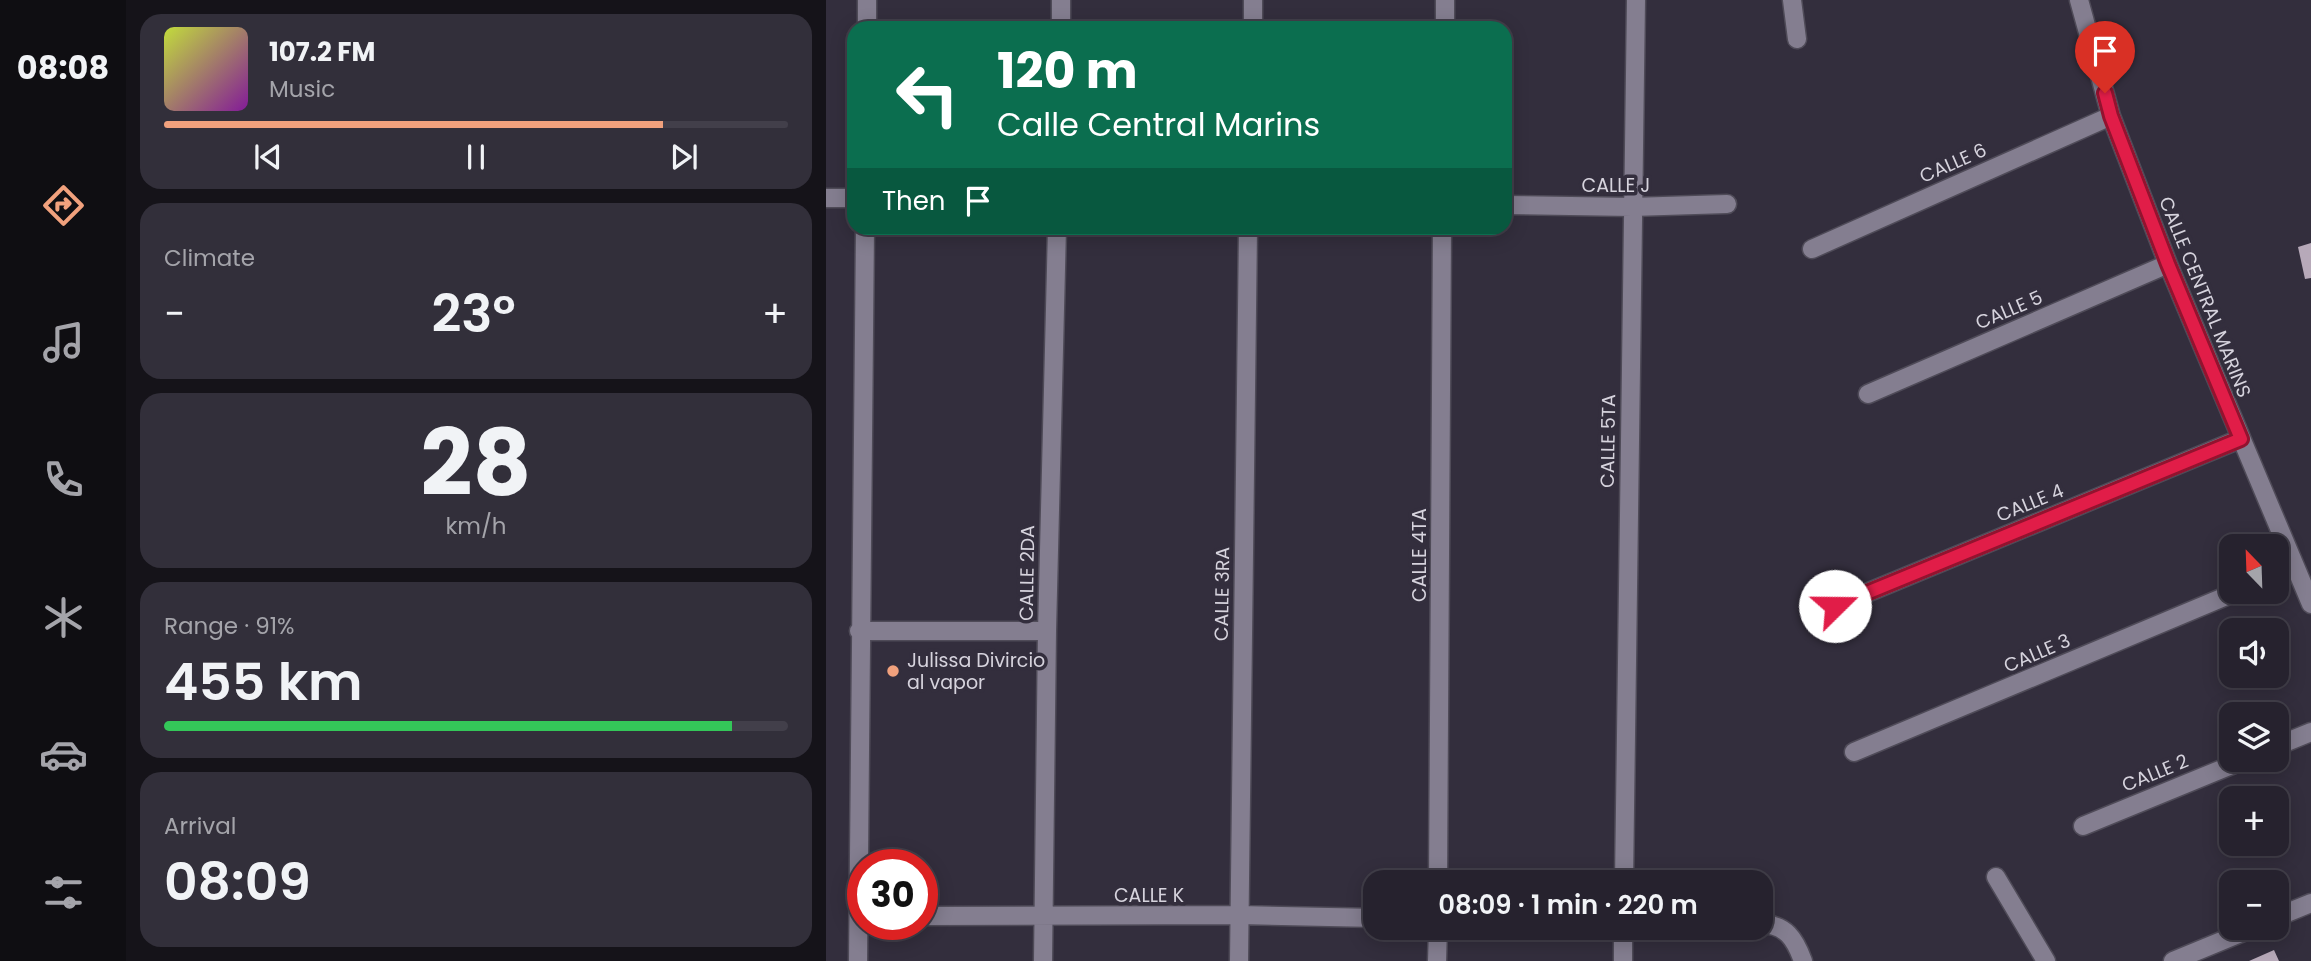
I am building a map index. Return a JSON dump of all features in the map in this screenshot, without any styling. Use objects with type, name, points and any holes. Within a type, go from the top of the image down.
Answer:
[{"type":"street","points":[[867,0],[867,21]]},
{"type":"street","points":[[1061,0],[1061,21]]},
{"type":"street","points":[[1253,0],[1253,21]]},
{"type":"street","points":[[1445,0],[1445,21]]},
{"type":"street","name":"CALLE 5TA","points":[[1624,870],[1636,0]]},
{"type":"street","points":[[1792,0],[1797,39]]},
{"type":"street","name":"CALLE CENTRAL MARINS","points":[[2079,0],[2111,116],[2168,264],[2311,604]]},
{"type":"street","name":"CALLE 6","points":[[1812,249],[2111,116]]},
{"type":"street","points":[[826,198],[847,198]]},
{"type":"street","name":"CALLE J","points":[[1512,205],[1632,207],[1727,204]]},
{"type":"street","points":[[861,849],[859,631],[865,235]]},
{"type":"street","name":"CALLE 2DA","points":[[1042,961],[1057,235]]},
{"type":"street","name":"CALLE 3RA","points":[[1239,961],[1248,235]]},
{"type":"street","name":"CALLE 4TA","points":[[1438,870],[1442,235]]},
{"type":"street","name":"CALLE 5","points":[[1868,394],[2168,264]]},
{"type":"street","name":"CALLE 4","points":[[1835,606],[2241,439]]},
{"type":"street","points":[[2289,569],[2295,566]]},
{"type":"street","name":"CALLE 3","points":[[1854,752],[2219,599]]},
{"type":"street","points":[[859,631],[1047,631]]},
{"type":"street","points":[[2289,741],[2311,732]]},
{"type":"street","name":"CALLE 2","points":[[2083,826],[2219,770]]},
{"type":"street","points":[[1996,877],[2046,961]]},
{"type":"street","points":[[2289,912],[2311,903]]},
{"type":"street","name":"CALLE K","points":[[938,916],[1239,915],[1363,918]]},
{"type":"street","points":[[1773,924],[1796,940],[1803,961]]},
{"type":"street","points":[[858,961],[859,940]]},
{"type":"street","points":[[1437,961],[1438,940]]},
{"type":"street","points":[[1623,940],[1623,961]]},
{"type":"street","points":[[2173,961],[2223,940]]},
{"type":"building","points":[[2311,243],[2311,278],[2305,279],[2298,247]]},
{"type":"building","points":[[2274,950],[2279,961],[2249,961]]},
{"type":"place","name":"Julissa Divircio al vapor","points":[[893,671]]},
{"type":"route","points":[[1835,606],[2241,439],[2168,264],[2111,116],[2105,93]]}]
